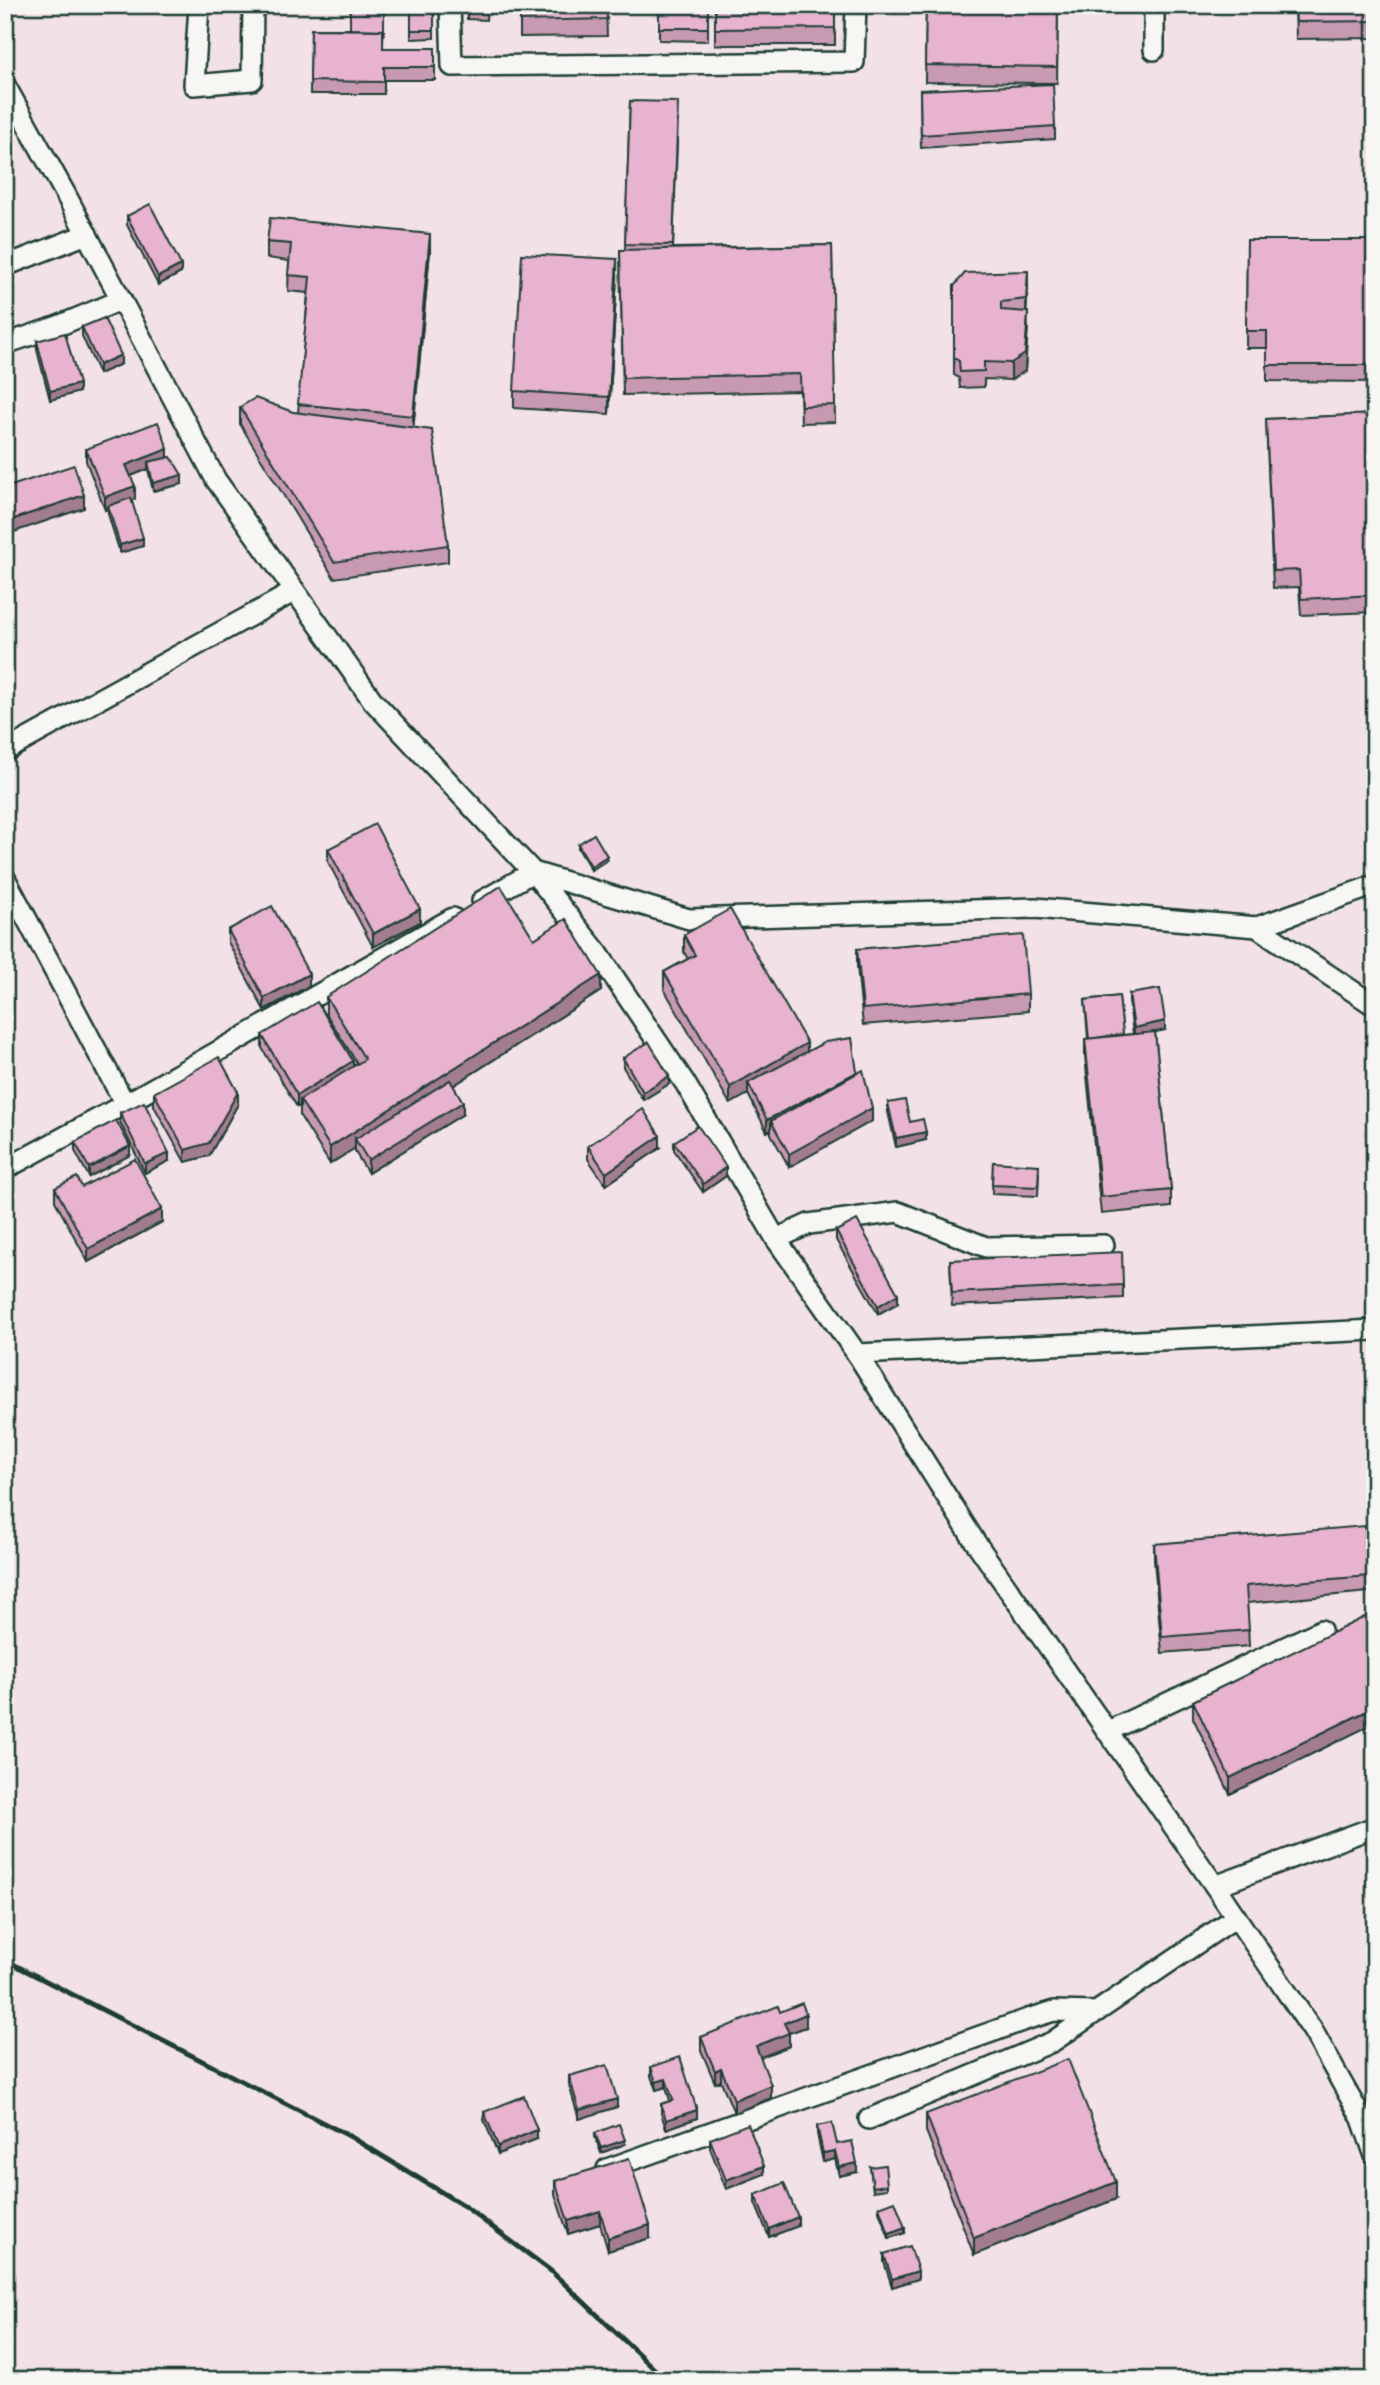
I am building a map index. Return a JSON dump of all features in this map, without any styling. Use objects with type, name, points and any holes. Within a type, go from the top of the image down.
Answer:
[{"type":"street","points":[[199,5],[194,85],[252,80],[253,5]]},
{"type":"street","points":[[450,5],[452,66],[853,62],[856,5]]},
{"type":"street","points":[[1154,5],[1154,50]]},
{"type":"street","points":[[5,85],[87,234],[216,480],[373,701],[533,872],[598,953],[678,1072],[776,1239],[857,1354],[974,1540],[1215,1886],[1312,2031],[1362,2119],[1375,2156]]},
{"type":"street","points":[[5,266],[87,234]]},
{"type":"street","points":[[5,344],[121,300]]},
{"type":"street","points":[[5,751],[295,591]]},
{"type":"street","points":[[5,1169],[125,1104],[533,872],[689,919],[1035,908],[1256,927],[1375,885]]},
{"type":"street","points":[[5,878],[125,1104]]},
{"type":"street","points":[[1256,927],[1375,1006]]},
{"type":"street","points":[[776,1239],[809,1224],[898,1212],[986,1247],[1104,1245]]},
{"type":"street","points":[[857,1354],[1375,1330]]},
{"type":"street","points":[[1108,1731],[1321,1630]]},
{"type":"street","points":[[1215,1886],[1375,1827]]},
{"type":"street","points":[[869,2119],[1052,2042],[1236,1917]]},
{"type":"street","points":[[592,2174],[1028,2019],[1054,2011],[1096,2012]]},
{"type":"building","points":[[350,5],[384,5],[384,33],[383,30],[350,29]]},
{"type":"building","points":[[411,5],[434,5],[434,30],[411,30]]},
{"type":"building","points":[[467,5],[486,5],[486,11],[467,11]]},
{"type":"building","points":[[520,5],[606,5],[607,19],[520,21]]},
{"type":"building","points":[[659,5],[708,5],[708,28],[659,28]]},
{"type":"building","points":[[715,5],[835,5],[835,28],[715,29]]},
{"type":"building","points":[[926,5],[1058,5],[1057,67],[925,65]]},
{"type":"building","points":[[1295,5],[1375,5],[1375,21],[1296,22]]},
{"type":"building","points":[[311,29],[383,30],[383,48],[435,48],[435,67],[384,67],[384,82],[310,81]]},
{"type":"building","points":[[1053,84],[1055,126],[921,135],[920,90]]},
{"type":"building","points":[[630,101],[678,102],[673,245],[625,244]]},
{"type":"building","points":[[150,204],[181,265],[158,277],[127,216]]},
{"type":"building","points":[[270,218],[430,234],[413,416],[298,404],[310,277],[288,275],[291,244],[267,242]]},
{"type":"building","points":[[1247,240],[1374,240],[1374,365],[1267,365],[1267,331],[1246,331]]},
{"type":"building","points":[[832,245],[835,405],[801,406],[800,374],[623,378],[620,250]]},
{"type":"building","points":[[522,254],[617,259],[609,397],[514,391]]},
{"type":"building","points":[[1028,271],[1026,299],[1001,302],[1001,310],[1028,312],[1025,354],[1011,363],[984,362],[984,371],[960,372],[959,361],[954,358],[954,286],[965,273]]},
{"type":"building","points":[[104,318],[121,355],[99,365],[82,327]]},
{"type":"building","points":[[65,333],[79,384],[50,391],[37,341]]},
{"type":"building","points":[[255,398],[293,412],[432,430],[448,545],[334,562],[240,407]]},
{"type":"building","points":[[1375,414],[1375,595],[1301,599],[1299,570],[1273,571],[1266,419]]},
{"type":"building","points":[[158,422],[168,449],[126,465],[135,486],[105,497],[86,449]]},
{"type":"building","points":[[171,457],[182,475],[153,483],[148,462]]},
{"type":"building","points":[[74,465],[84,495],[5,522],[5,488]]},
{"type":"building","points":[[131,498],[143,538],[120,545],[108,506]]},
{"type":"building","points":[[375,824],[420,909],[373,934],[328,849]]},
{"type":"building","points":[[594,834],[607,856],[591,866],[578,844]]},
{"type":"building","points":[[501,886],[534,939],[566,919],[601,975],[330,1147],[300,1100],[365,1059],[326,997]]},
{"type":"building","points":[[272,906],[309,974],[264,998],[228,930]]},
{"type":"building","points":[[730,909],[807,1043],[730,1087],[664,972],[695,955],[684,935]]},
{"type":"building","points":[[1023,935],[1028,994],[863,1009],[857,949]]},
{"type":"building","points":[[1160,989],[1165,1021],[1134,1028],[1129,994]]},
{"type":"building","points":[[1119,996],[1123,1034],[1089,1039],[1085,1000]]},
{"type":"building","points":[[317,1002],[353,1061],[297,1095],[262,1035]]},
{"type":"building","points":[[1155,1032],[1171,1190],[1101,1197],[1085,1039]]},
{"type":"building","points":[[852,1038],[857,1072],[767,1120],[748,1083],[825,1042]]},
{"type":"building","points":[[649,1042],[669,1076],[643,1092],[623,1058]]},
{"type":"building","points":[[219,1057],[238,1092],[209,1143],[185,1150],[154,1093]]},
{"type":"building","points":[[863,1070],[872,1108],[789,1154],[771,1121]]},
{"type":"building","points":[[450,1080],[463,1102],[368,1160],[355,1139]]},
{"type":"building","points":[[905,1100],[910,1122],[923,1119],[926,1132],[896,1138],[888,1103]]},
{"type":"building","points":[[144,1102],[169,1153],[145,1164],[120,1113]]},
{"type":"building","points":[[643,1109],[660,1136],[606,1173],[588,1146]]},
{"type":"building","points":[[116,1120],[130,1146],[89,1168],[75,1142]]},
{"type":"building","points":[[698,1126],[726,1167],[703,1184],[674,1142]]},
{"type":"building","points":[[135,1159],[162,1209],[88,1249],[55,1188],[77,1177],[82,1187]]},
{"type":"building","points":[[993,1162],[1039,1165],[1038,1187],[992,1185]]},
{"type":"building","points":[[857,1220],[898,1294],[878,1306],[836,1231]]},
{"type":"building","points":[[1122,1252],[1123,1285],[952,1293],[950,1260]]},
{"type":"building","points":[[1365,1526],[1369,1576],[1246,1586],[1249,1630],[1162,1637],[1154,1544]]},
{"type":"building","points":[[1375,1612],[1375,1707],[1230,1778],[1193,1701]]},
{"type":"building","points":[[802,2003],[806,2014],[784,2023],[789,2033],[756,2046],[771,2085],[734,2100],[721,2068],[715,2071],[701,2037],[778,2006],[780,2012]]},
{"type":"building","points":[[680,2057],[697,2110],[666,2120],[661,2104],[673,2100],[666,2079],[656,2082],[651,2067]]},
{"type":"building","points":[[1068,2059],[1116,2182],[974,2238],[926,2114]]},
{"type":"building","points":[[607,2065],[617,2099],[579,2110],[569,2076]]},
{"type":"building","points":[[524,2096],[537,2130],[498,2146],[484,2112]]},
{"type":"building","points":[[832,2123],[837,2144],[852,2141],[857,2163],[839,2167],[835,2151],[823,2153],[817,2126]]},
{"type":"building","points":[[619,2124],[625,2140],[601,2148],[595,2133]]},
{"type":"building","points":[[748,2124],[764,2166],[726,2180],[710,2139]]},
{"type":"building","points":[[629,2158],[650,2225],[608,2238],[600,2211],[568,2221],[555,2181]]},
{"type":"building","points":[[885,2165],[887,2185],[873,2187],[870,2167]]},
{"type":"building","points":[[784,2183],[798,2217],[769,2229],[755,2195]]},
{"type":"building","points":[[895,2201],[905,2228],[889,2234],[879,2207]]},
{"type":"building","points":[[910,2246],[918,2271],[892,2279],[884,2254]]},
{"type":"railway","points":[[5,1960],[351,2137],[464,2206],[551,2271],[666,2380]]}]
